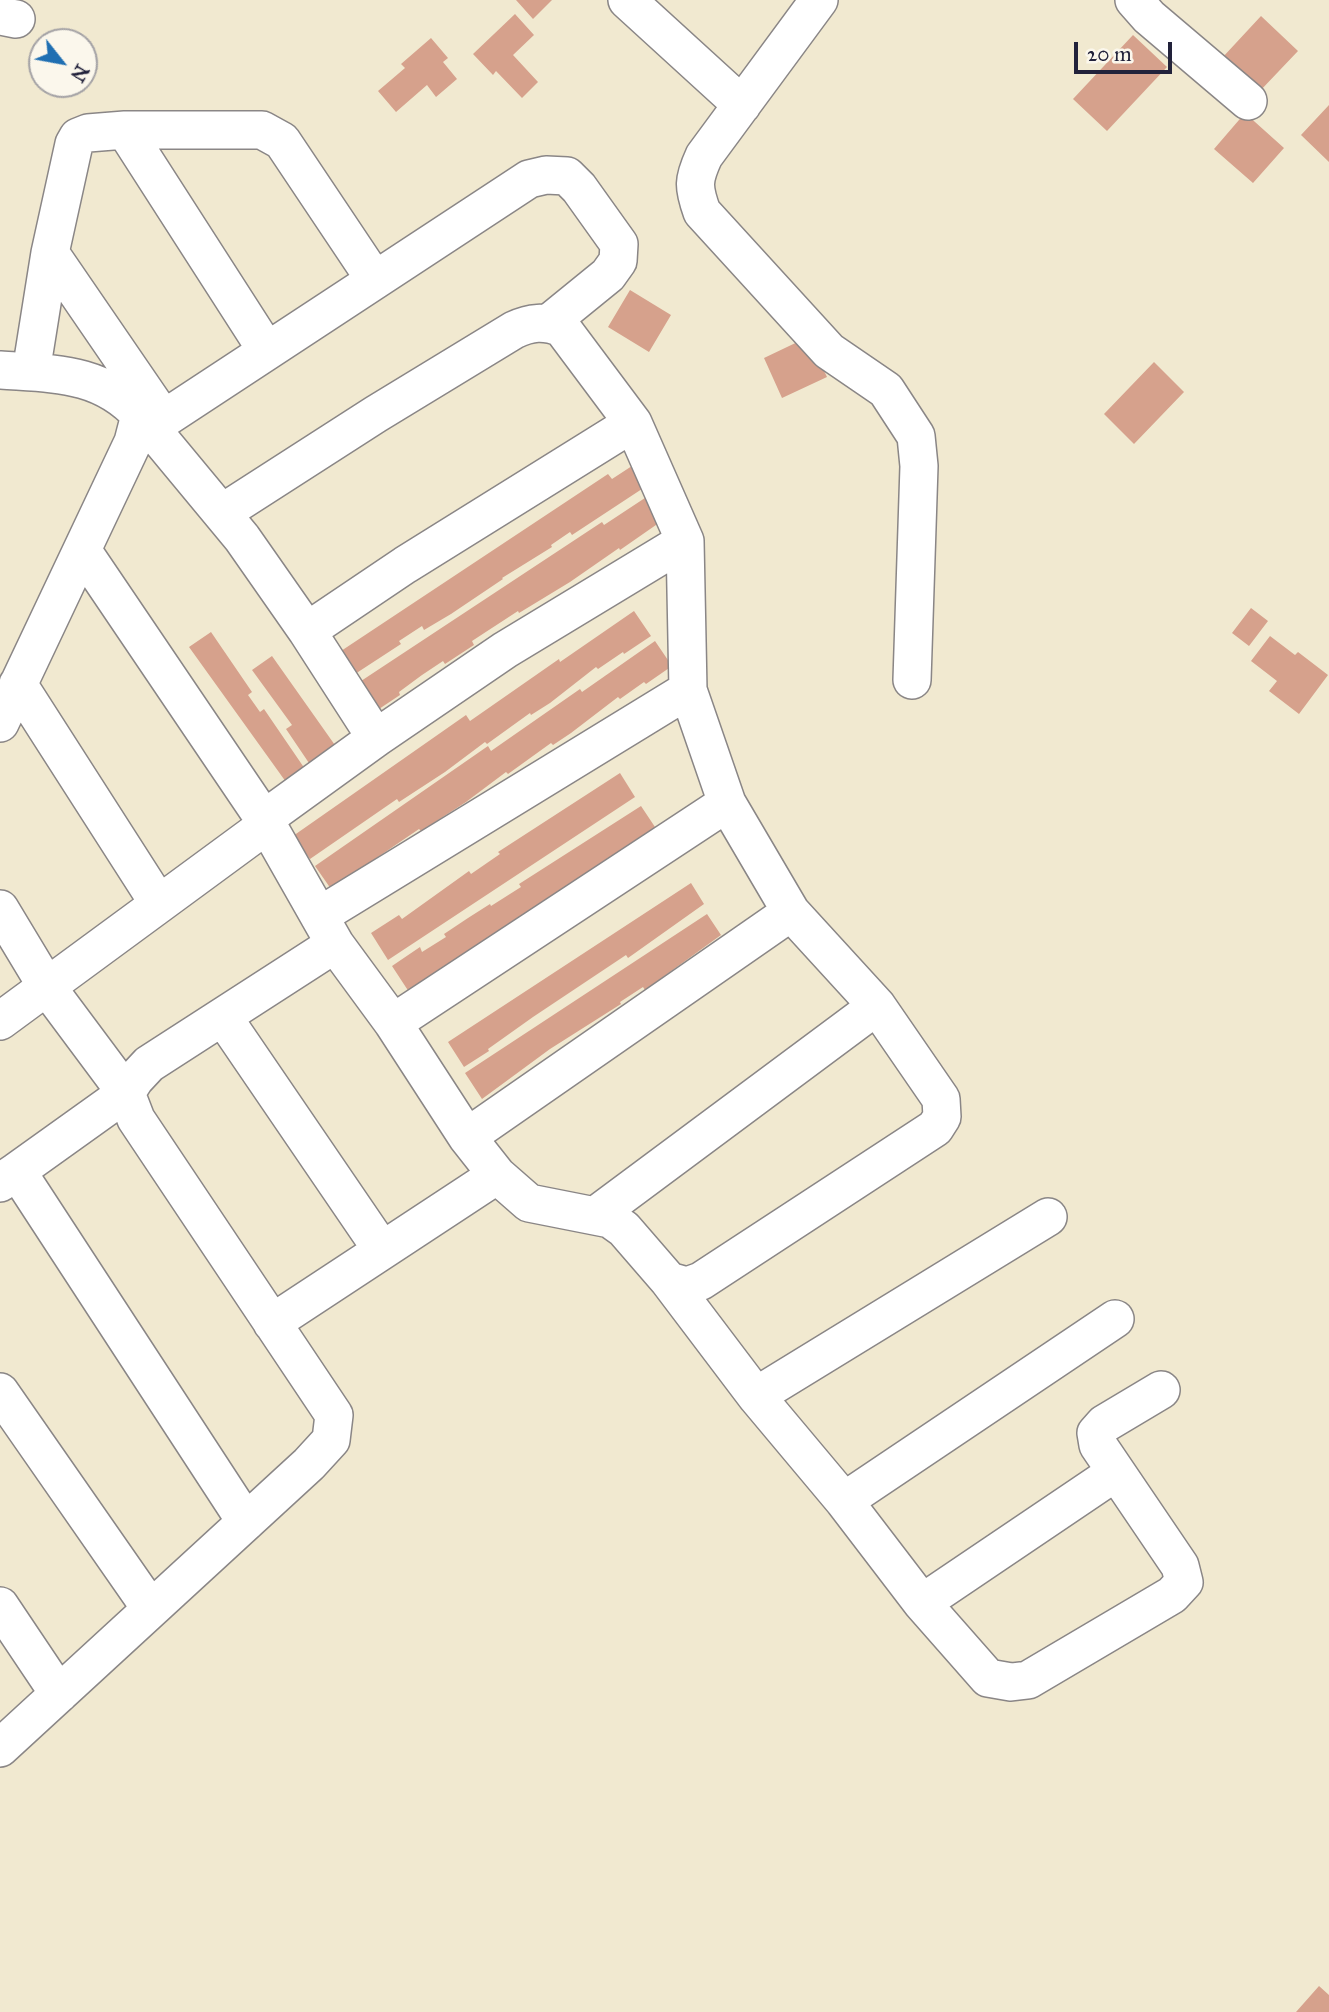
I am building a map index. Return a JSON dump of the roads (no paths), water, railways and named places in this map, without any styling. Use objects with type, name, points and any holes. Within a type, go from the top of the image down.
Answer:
[{"type":"street","points":[[627,0],[742,105]]},
{"type":"street","points":[[819,0],[704,156],[695,175],[694,191],[702,212],[829,351],[886,390],[916,436],[919,466],[912,680]]},
{"type":"street","points":[[1134,0],[1149,17],[1248,101]]},
{"type":"street","points":[[125,130],[267,351]]},
{"type":"street","points":[[151,421],[125,399],[103,386],[65,374],[16,371],[50,253],[74,144],[78,137],[88,133],[125,130],[262,130],[282,141],[375,280]]},
{"type":"street","points":[[0,723],[133,442],[151,421],[267,351],[529,179],[567,176],[579,188],[619,244],[618,261],[608,275],[549,323]]},
{"type":"street","points":[[50,253],[151,421],[222,513],[307,631],[376,738]]},
{"type":"street","points":[[222,513],[376,414],[529,323],[549,323],[562,328],[633,423],[685,541],[688,691],[727,803],[791,912],[877,1006],[941,1099],[942,1117],[935,1128],[701,1281],[687,1286],[669,1280]]},
{"type":"street","points":[[307,631],[405,565],[633,423]]},
{"type":"street","points":[[0,1021],[159,904],[376,738],[505,650],[685,541]]},
{"type":"street","points":[[82,550],[266,822],[327,930],[393,1023],[467,1137],[498,1175],[529,1203],[596,1215],[610,1219],[624,1229],[669,1280],[756,1396],[844,1501],[922,1603],[988,1678],[1011,1682],[1028,1680],[1172,1595],[1184,1583],[1180,1566],[1098,1445],[1096,1433],[1104,1423],[1161,1390]]},
{"type":"street","points":[[18,684],[159,904]]},
{"type":"street","points":[[246,1522],[9,1177],[127,1093],[149,1064],[223,1017],[327,930],[688,691]]},
{"type":"street","points":[[393,1023],[727,803]]},
{"type":"street","points":[[0,909],[47,987],[127,1093],[136,1119],[334,1415],[331,1440],[309,1464],[0,1748]]},
{"type":"street","points":[[467,1137],[791,912]]},
{"type":"street","points":[[596,1215],[877,1006]]},
{"type":"street","points":[[223,1017],[382,1250]]},
{"type":"street","points":[[272,1323],[498,1175]]},
{"type":"street","points":[[756,1396],[1048,1217]]},
{"type":"street","points":[[844,1501],[1115,1319]]},
{"type":"street","points":[[0,1392],[151,1609]]},
{"type":"street","points":[[922,1603],[1116,1472]]},
{"type":"street","points":[[0,1606],[59,1693]]}]
